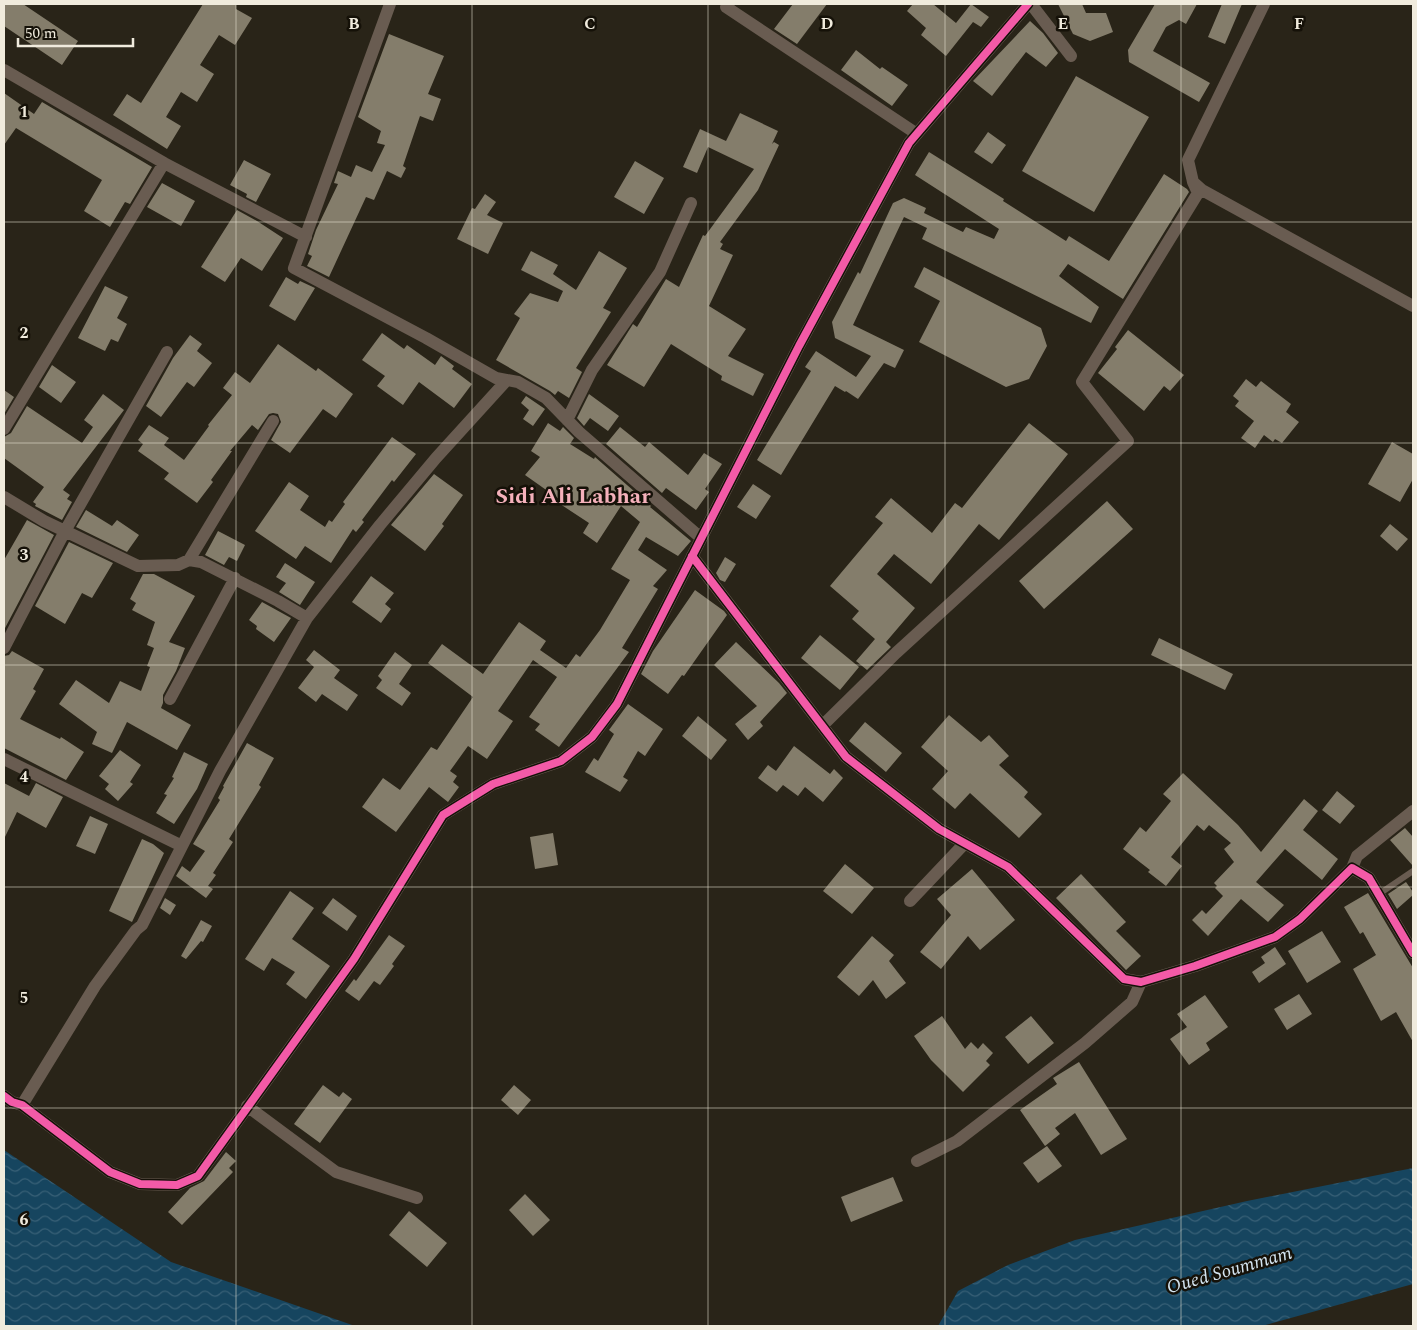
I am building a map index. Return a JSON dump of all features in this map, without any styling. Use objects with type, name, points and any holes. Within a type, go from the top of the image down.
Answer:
[{"type":"street","points":[[390,4],[294,268],[426,338],[501,382],[518,382],[546,398],[585,438],[701,538]]},
{"type":"street","points":[[730,4],[726,7],[917,134]]},
{"type":"street","points":[[4,1096],[12,1102],[22,1105],[110,1172],[140,1184],[177,1185],[198,1176],[354,959],[443,815],[493,784],[561,761],[592,737],[617,704],[799,346],[910,143],[917,134],[1030,4],[1071,56]]},
{"type":"street","points":[[823,725],[896,653],[1128,441],[1082,382],[1198,193],[1193,182],[1188,160],[1264,4]]},
{"type":"street","points":[[4,70],[164,163],[306,237]]},
{"type":"street","points":[[4,429],[164,163]]},
{"type":"street","points":[[1193,182],[1202,190],[1413,306]]},
{"type":"street","points":[[567,420],[592,370],[660,272],[691,202]]},
{"type":"street","points":[[4,648],[65,531],[167,352]]},
{"type":"street","points":[[22,1105],[95,986],[136,930],[142,925],[220,771],[307,618],[380,526],[501,382]]},
{"type":"street","points":[[189,560],[273,421]]},
{"type":"street","points":[[4,497],[44,521],[138,566],[178,564],[189,560],[201,562],[278,600],[307,618]]},
{"type":"street","points":[[692,556],[846,757],[939,829],[1008,867],[1124,979],[1132,1002]]},
{"type":"street","points":[[170,699],[236,578]]},
{"type":"street","points":[[4,759],[182,846]]},
{"type":"street","points":[[1124,979],[1142,982],[1195,966],[1275,937],[1300,919],[1352,868],[1357,856],[1413,811]]},
{"type":"street","points":[[910,901],[964,843]]},
{"type":"street","points":[[1352,868],[1369,878],[1413,953]]},
{"type":"street","points":[[917,1161],[957,1141],[1085,1043],[1132,1002],[1142,982]]},
{"type":"street","points":[[247,1106],[336,1172],[417,1198]]},
{"type":"lane","points":[[1378,894],[1413,871]]},
{"type":"water","points":[[4,1150],[171,1262],[355,1326],[4,1326]]},
{"type":"water","name":"Oued Soummam","points":[[1413,1168],[1413,1284],[1262,1326],[938,1326],[958,1291],[1008,1265],[1075,1240],[1247,1201]]},
{"type":"building","points":[[4,4],[23,4],[78,41],[62,65],[4,26]]},
{"type":"building","points":[[203,4],[236,4],[236,9],[252,18],[235,45],[219,35],[200,65],[214,74],[197,102],[181,92],[166,117],[181,126],[167,149],[113,115],[127,94],[141,103]]},
{"type":"building","points":[[793,4],[827,4],[797,44],[774,29]]},
{"type":"building","points":[[913,4],[933,4],[956,23],[971,4],[989,17],[981,27],[973,22],[946,56],[921,35],[926,28],[907,11]]},
{"type":"building","points":[[1058,4],[1082,4],[1086,13],[1106,13],[1113,32],[1090,41],[1073,34]]},
{"type":"building","points":[[1155,4],[1197,4],[1186,24],[1179,20],[1166,27],[1153,51],[1210,83],[1199,102],[1129,62],[1128,50]]},
{"type":"building","points":[[1222,4],[1242,4],[1225,44],[1208,37]]},
{"type":"building","points":[[1030,21],[1043,33],[1058,53],[1046,67],[1026,52],[992,96],[973,81]]},
{"type":"building","points":[[389,34],[444,56],[428,94],[441,99],[433,121],[420,116],[403,166],[406,168],[401,178],[387,171],[374,200],[366,197],[329,277],[307,266],[312,256],[308,254],[316,230],[338,184],[334,183],[338,171],[351,177],[356,165],[372,172],[385,145],[377,143],[381,131],[358,117]]},
{"type":"building","points":[[856,50],[880,69],[882,67],[908,85],[892,106],[841,70]]},
{"type":"building","points":[[1076,76],[1149,117],[1094,212],[1022,171]]},
{"type":"building","points":[[4,93],[34,114],[42,102],[152,167],[130,204],[125,202],[110,227],[84,211],[102,180],[16,128],[4,145]]},
{"type":"building","points":[[740,113],[778,131],[772,144],[774,142],[779,145],[758,190],[720,242],[723,244],[720,249],[733,255],[709,306],[746,329],[728,356],[764,374],[753,396],[721,380],[722,376],[671,344],[644,387],[607,365],[633,324],[637,327],[666,279],[679,287],[703,235],[705,236],[754,169],[708,147],[697,173],[683,167],[700,129],[726,141]]},
{"type":"building","points":[[988,132],[1006,145],[992,164],[974,152]]},
{"type":"building","points":[[929,152],[1066,241],[1069,236],[1109,261],[1164,174],[1189,192],[1123,299],[1068,264],[1059,276],[1099,307],[1091,323],[922,239],[927,228],[904,217],[853,325],[904,350],[895,368],[884,363],[858,399],[835,386],[781,475],[757,460],[811,371],[805,367],[816,351],[856,377],[871,356],[835,338],[832,322],[858,272],[860,274],[893,203],[904,198],[926,208],[924,213],[963,232],[966,227],[994,239],[999,229],[915,175]]},
{"type":"building","points":[[244,160],[271,174],[256,202],[246,197],[247,194],[230,185]]},
{"type":"building","points":[[635,161],[664,178],[644,214],[614,197]]},
{"type":"building","points":[[162,183],[195,201],[181,226],[147,207]]},
{"type":"building","points":[[485,194],[496,202],[487,215],[503,223],[488,254],[457,239],[472,208],[475,209]]},
{"type":"building","points":[[237,210],[283,238],[262,271],[241,258],[225,282],[201,267]]},
{"type":"building","points":[[531,251],[558,265],[553,274],[576,290],[599,251],[627,268],[603,308],[611,312],[576,368],[582,372],[569,398],[558,391],[555,395],[496,360],[520,318],[514,314],[530,293],[558,302],[563,291],[521,270]]},
{"type":"building","points":[[924,267],[1041,328],[1047,346],[1029,379],[1006,387],[919,342],[940,301],[914,287]]},
{"type":"building","points":[[286,277],[298,284],[300,281],[315,288],[295,321],[269,306]]},
{"type":"building","points":[[105,286],[128,297],[117,318],[127,324],[118,342],[111,339],[105,351],[78,338]]},
{"type":"building","points":[[1128,330],[1184,375],[1170,391],[1164,386],[1144,411],[1098,373],[1117,349],[1115,347]]},
{"type":"building","points":[[382,333],[404,349],[407,345],[435,365],[441,356],[454,366],[452,369],[472,384],[454,408],[419,382],[403,405],[377,386],[385,376],[362,360]]},
{"type":"building","points":[[190,335],[202,344],[197,351],[212,363],[194,387],[187,382],[161,417],[146,406],[173,358]]},
{"type":"building","points":[[278,344],[316,371],[318,368],[353,394],[336,418],[323,409],[290,453],[271,440],[281,422],[278,414],[269,414],[258,430],[252,425],[230,451],[232,451],[211,480],[213,482],[197,503],[164,479],[169,473],[138,451],[143,444],[138,440],[149,425],[169,438],[164,445],[184,460],[232,395],[223,388],[235,372],[250,383]]},
{"type":"building","points":[[52,365],[76,382],[61,403],[39,387]]},
{"type":"building","points":[[1246,379],[1256,387],[1261,381],[1291,404],[1286,412],[1299,422],[1282,443],[1275,439],[1273,442],[1264,435],[1255,448],[1241,438],[1254,421],[1235,406],[1239,401],[1233,396]]},
{"type":"building","points":[[4,390],[14,397],[4,414]]},
{"type":"building","points":[[103,394],[124,410],[63,490],[70,495],[67,499],[72,502],[62,520],[35,506],[36,504],[33,502],[44,487],[4,458],[4,437],[11,433],[27,406],[82,443],[93,427],[84,420]]},
{"type":"building","points":[[589,394],[619,416],[608,431],[590,418],[584,426],[577,418]]},
{"type":"building","points":[[526,396],[545,409],[533,426],[523,419],[529,410],[521,403]]},
{"type":"building","points":[[548,423],[560,431],[563,427],[574,438],[570,444],[594,459],[595,457],[691,541],[678,556],[646,537],[638,550],[667,570],[653,586],[658,589],[622,648],[629,652],[559,747],[535,730],[540,724],[529,717],[557,677],[533,660],[498,711],[513,721],[487,759],[468,746],[450,771],[457,776],[453,782],[459,787],[448,802],[429,787],[396,832],[362,807],[383,778],[400,790],[431,747],[437,750],[473,697],[428,663],[442,644],[483,674],[519,622],[546,641],[540,650],[566,668],[576,654],[580,657],[600,630],[630,580],[611,569],[640,522],[621,506],[597,543],[583,533],[589,523],[557,502],[559,499],[525,475],[540,457],[531,451]]},
{"type":"building","points":[[1029,423],[1068,454],[999,540],[979,524],[931,584],[894,554],[877,574],[915,608],[886,642],[891,647],[867,670],[856,661],[875,639],[852,619],[859,611],[830,586],[883,523],[875,517],[891,498],[932,533],[955,503],[962,508]]},
{"type":"building","points":[[620,427],[645,447],[649,442],[688,475],[704,453],[722,464],[705,489],[709,492],[696,510],[666,488],[662,493],[606,444]]},
{"type":"building","points":[[392,437],[416,454],[394,482],[392,480],[362,520],[364,522],[356,532],[353,529],[331,563],[305,546],[296,559],[255,531],[289,482],[309,496],[300,510],[325,527],[329,520],[332,522],[345,504],[343,502]]},
{"type":"building","points":[[1392,442],[1413,454],[1413,479],[1400,502],[1368,484]]},
{"type":"building","points":[[434,474],[463,495],[442,524],[444,526],[425,551],[391,525]]},
{"type":"building","points":[[753,484],[771,496],[756,519],[737,507]]},
{"type":"building","points":[[1107,501],[1133,529],[1044,609],[1019,581]]},
{"type":"building","points":[[86,510],[112,526],[117,520],[139,535],[127,552],[76,527]]},
{"type":"building","points":[[27,520],[54,535],[4,630],[4,560]]},
{"type":"building","points":[[1390,524],[1408,539],[1397,551],[1380,536]]},
{"type":"building","points":[[218,531],[245,545],[237,561],[229,557],[224,565],[205,555]]},
{"type":"building","points":[[69,542],[113,563],[92,598],[82,593],[65,624],[35,606]]},
{"type":"building","points":[[725,557],[736,564],[725,582],[720,580],[716,573]]},
{"type":"building","points":[[285,563],[315,582],[300,605],[279,592],[286,583],[276,577]]},
{"type":"building","points":[[143,574],[154,574],[195,596],[169,642],[185,648],[176,671],[163,695],[161,708],[191,725],[177,750],[127,722],[112,753],[92,744],[97,732],[59,704],[76,680],[109,703],[120,681],[141,691],[150,667],[147,666],[154,648],[147,645],[155,622],[132,610],[136,603],[130,599]]},
{"type":"building","points":[[371,576],[394,593],[385,604],[391,609],[381,623],[352,602]]},
{"type":"building","points":[[695,590],[727,615],[684,676],[682,675],[668,694],[641,674],[653,651]]},
{"type":"building","points":[[262,602],[291,618],[274,642],[256,629],[257,626],[249,620]]},
{"type":"building","points":[[820,635],[859,667],[840,690],[801,658]]},
{"type":"building","points":[[1159,638],[1233,674],[1225,690],[1151,655]]},
{"type":"building","points":[[736,642],[787,693],[760,722],[763,726],[748,740],[735,724],[757,706],[714,665]]},
{"type":"building","points":[[314,650],[340,670],[334,678],[358,695],[347,711],[322,694],[316,702],[298,688],[314,667],[306,660]]},
{"type":"building","points":[[12,651],[44,669],[33,689],[36,691],[20,719],[60,739],[61,737],[84,752],[66,780],[4,748],[4,656],[9,655]]},
{"type":"building","points":[[395,652],[412,665],[399,684],[411,693],[402,706],[376,688],[382,680],[378,676]]},
{"type":"building","points":[[628,704],[663,729],[645,756],[638,751],[623,777],[628,780],[620,792],[585,772],[594,758],[598,761],[614,734],[609,730]]},
{"type":"building","points":[[949,715],[981,742],[989,735],[1009,756],[999,765],[1028,792],[1024,797],[1042,814],[1019,838],[970,793],[955,809],[932,789],[948,771],[921,747]]},
{"type":"building","points":[[698,716],[727,740],[711,760],[682,736]]},
{"type":"building","points":[[865,722],[902,753],[886,772],[849,741]]},
{"type":"building","points":[[247,743],[274,758],[259,785],[261,787],[229,839],[233,842],[213,873],[216,875],[208,886],[213,889],[206,898],[176,876],[182,866],[190,872],[205,851],[193,844],[220,800],[218,798],[223,786]]},
{"type":"building","points":[[794,746],[830,774],[834,769],[843,778],[823,802],[805,787],[798,796],[783,785],[777,792],[758,778],[768,765],[776,771]]},
{"type":"building","points":[[120,750],[141,765],[130,782],[133,784],[118,801],[105,789],[109,784],[99,776]]},
{"type":"building","points":[[184,752],[208,764],[197,789],[174,824],[156,813],[167,795],[164,794],[174,778],[172,777]]},
{"type":"building","points":[[1183,773],[1238,825],[1261,852],[1304,799],[1318,811],[1303,830],[1338,859],[1322,880],[1285,849],[1256,882],[1284,905],[1268,922],[1241,899],[1208,936],[1192,920],[1202,910],[1206,914],[1223,896],[1215,888],[1217,886],[1214,883],[1234,862],[1224,849],[1231,843],[1209,825],[1204,831],[1197,825],[1171,857],[1182,866],[1166,886],[1148,872],[1150,870],[1123,849],[1140,827],[1146,832],[1171,801],[1163,794]]},
{"type":"building","points":[[4,783],[29,796],[36,783],[63,797],[46,828],[17,812],[4,839]]},
{"type":"building","points":[[1337,791],[1355,806],[1340,824],[1322,810]]},
{"type":"building","points":[[90,816],[108,824],[95,854],[76,846]]},
{"type":"building","points":[[1405,828],[1413,837],[1413,866],[1390,840]]},
{"type":"building","points":[[553,833],[558,865],[535,869],[530,837]]},
{"type":"building","points":[[142,839],[153,844],[164,853],[132,922],[109,911]]},
{"type":"building","points":[[845,864],[874,888],[852,914],[823,891]]},
{"type":"building","points":[[972,869],[1015,920],[980,950],[968,936],[941,969],[920,952],[951,915],[937,899]]},
{"type":"building","points":[[1081,874],[1126,922],[1116,931],[1141,956],[1126,970],[1056,898]]},
{"type":"building","points":[[1406,882],[1413,895],[1397,909],[1388,894]]},
{"type":"building","points":[[290,891],[314,908],[292,939],[330,966],[306,999],[286,984],[295,972],[272,958],[264,971],[245,959]]},
{"type":"building","points":[[1368,893],[1413,968],[1413,1042],[1396,1012],[1381,1021],[1353,969],[1376,955],[1363,932],[1360,934],[1344,907]]},
{"type":"building","points":[[165,898],[176,905],[170,915],[160,908]]},
{"type":"building","points":[[333,898],[357,916],[347,931],[322,913]]},
{"type":"building","points":[[201,920],[212,926],[203,942],[201,941],[186,959],[181,956]]},
{"type":"building","points":[[1322,931],[1341,962],[1307,983],[1288,951]]},
{"type":"building","points":[[389,935],[405,946],[392,964],[394,966],[380,985],[374,981],[359,1001],[345,991],[354,979],[356,981]]},
{"type":"building","points":[[872,936],[894,955],[889,961],[906,983],[886,999],[873,980],[859,996],[837,977]]},
{"type":"building","points":[[1275,947],[1286,964],[1259,983],[1252,972],[1265,963],[1261,957]]},
{"type":"building","points":[[1299,994],[1312,1014],[1287,1030],[1274,1009]]},
{"type":"building","points":[[1205,995],[1228,1027],[1206,1043],[1210,1050],[1189,1065],[1170,1039],[1187,1027],[1177,1014]]},
{"type":"building","points":[[942,1016],[965,1049],[971,1042],[978,1049],[983,1043],[993,1053],[986,1061],[990,1065],[963,1092],[931,1060],[914,1036]]},
{"type":"building","points":[[1031,1016],[1054,1043],[1028,1064],[1005,1037]]},
{"type":"building","points":[[1079,1062],[1127,1139],[1101,1155],[1075,1113],[1055,1128],[1060,1134],[1045,1146],[1020,1110],[1057,1084],[1053,1078]]},
{"type":"building","points":[[323,1085],[339,1097],[343,1092],[352,1099],[320,1143],[294,1124]]},
{"type":"building","points":[[514,1085],[531,1100],[518,1115],[501,1100]]},
{"type":"building","points":[[1047,1146],[1062,1166],[1038,1183],[1023,1163]]},
{"type":"building","points":[[226,1152],[236,1161],[229,1168],[233,1172],[182,1225],[168,1212],[190,1188],[204,1181]]},
{"type":"building","points":[[893,1177],[903,1201],[851,1222],[841,1197]]},
{"type":"building","points":[[525,1194],[550,1220],[533,1236],[509,1210]]},
{"type":"building","points":[[409,1211],[447,1243],[427,1267],[389,1235]]},
{"type":"cycle path","points":[[4,1096],[12,1102],[22,1105],[110,1172],[140,1184],[177,1185],[198,1176],[354,959],[443,815],[493,784],[561,761],[592,737],[617,704],[799,346],[909,143],[1028,4]]},
{"type":"cycle path","points":[[692,556],[846,757],[939,829],[1008,867],[1124,979],[1141,982],[1195,966],[1275,937],[1300,919],[1352,868],[1369,878],[1413,953]]},
{"type":"district","name":"Sidi Ali Labhar","points":[[573,495]]}]
